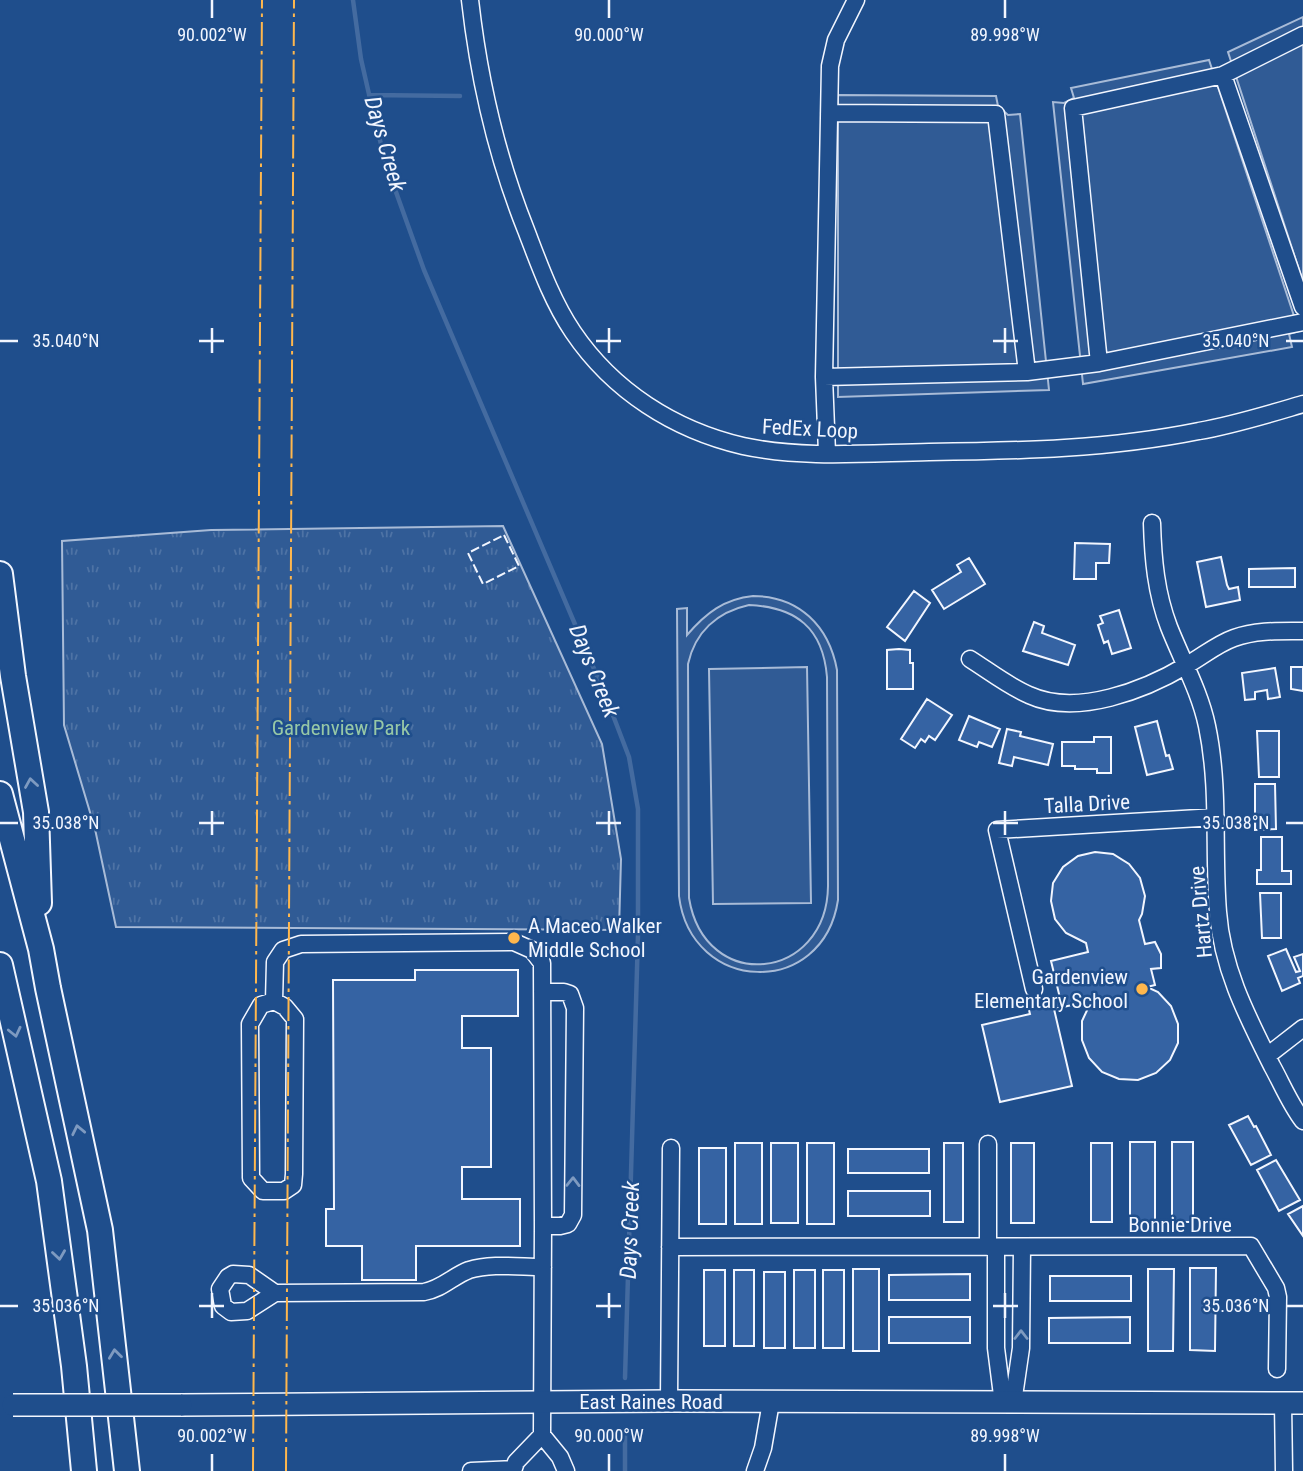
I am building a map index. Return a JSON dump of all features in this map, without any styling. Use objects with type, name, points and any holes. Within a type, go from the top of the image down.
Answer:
[{"type":"highway","points":[[0,574],[13,676],[36,813],[41,949]]},
{"type":"highway","points":[[0,794],[41,949],[100,1230],[127,1471]]},
{"type":"highway","points":[[0,965],[49,1181],[74,1366],[84,1471]]},
{"type":"main road","name":"East Raines Road","points":[[7,1405],[668,1401],[1293,1403]]},
{"type":"street","name":"FedEx Loop","points":[[470,0],[483,93],[502,168],[557,303],[586,349],[636,398],[660,414],[743,446],[779,452],[1034,451],[1110,445],[1202,431],[1303,404]]},
{"type":"street","points":[[827,453],[824,377],[831,52],[856,0]]},
{"type":"street","points":[[1099,363],[1073,107],[1223,75],[1303,35]]},
{"type":"street","points":[[1223,75],[1303,307]]},
{"type":"street","points":[[829,113],[996,114],[1027,372]]},
{"type":"street","points":[[824,377],[1027,372],[1099,363],[1303,322]]},
{"type":"street","name":"Hartz Drive","points":[[1152,523],[1158,590],[1170,629],[1199,698],[1209,733],[1214,764],[1217,908],[1222,947],[1235,989],[1267,1056],[1303,1121]]},
{"type":"street","points":[[970,659],[1028,695],[1068,703],[1118,695],[1185,666],[1235,637],[1264,632],[1303,631]]},
{"type":"street","name":"Talla Drive","points":[[1034,989],[997,830],[1216,817]]},
{"type":"street","points":[[274,1001],[275,962],[283,950],[301,944],[514,942],[532,950],[542,962],[542,1435],[560,1457],[566,1471]]},
{"type":"street","points":[[542,992],[570,994],[575,1008],[573,1215],[568,1224],[543,1226]]},
{"type":"street","points":[[274,1001],[285,1007],[295,1019],[294,1174],[293,1185],[284,1191],[263,1191],[251,1178],[250,1024],[261,1005],[274,1001]]},
{"type":"street","points":[[1267,1056],[1303,1028]]},
{"type":"street","points":[[988,1144],[996,1348],[1008,1403]]},
{"type":"street","points":[[668,1401],[671,1148]]},
{"type":"street","name":"Bonnie Drive","points":[[670,1247],[1251,1245],[1276,1288],[1278,1297],[1277,1369]]},
{"type":"street","points":[[1008,1403],[1021,1348],[1022,1247]]},
{"type":"street","points":[[275,1293],[424,1292],[442,1286],[455,1276],[472,1269],[543,1267]]},
{"type":"street","points":[[755,1471],[763,1448],[771,1402]]},
{"type":"street","points":[[1284,1471],[1293,1403]]},
{"type":"street","points":[[471,1471],[513,1470],[516,1462],[542,1435]]},
{"type":"green space","name":"Gardenview Park","points":[[503,526],[602,744],[621,859],[619,930],[116,927],[95,829],[64,725],[62,541],[211,530]]},
{"type":"shaded area","points":[[1303,17],[1303,282],[1228,52]]},
{"type":"shaded area","points":[[1209,60],[1299,331],[1289,334],[1292,347],[1083,384],[1053,102],[1064,103],[1074,98],[1071,88]]},
{"type":"shaded area","points":[[838,95],[996,96],[998,106],[1008,115],[1020,114],[1049,390],[838,397]]},
{"type":"shaded area","points":[[769,597],[784,601],[809,616],[827,640],[837,670],[838,900],[827,932],[809,955],[784,968],[757,972],[731,966],[707,952],[689,928],[679,896],[677,609],[687,608],[687,635],[716,608],[743,598]],"holes":[[[749,605],[780,610],[804,623],[820,645],[824,660],[827,677],[828,886],[822,918],[808,942],[788,957],[764,964],[740,962],[717,950],[700,929],[689,898],[688,664],[696,642],[717,618]]]},
{"type":"shaded area","points":[[807,667],[811,903],[713,904],[709,669]]},
{"type":"building","points":[[1075,543],[1110,544],[1109,563],[1096,563],[1096,579],[1074,579]]},
{"type":"building","points":[[1221,557],[1227,585],[1229,589],[1238,587],[1240,600],[1206,607],[1197,562]]},
{"type":"building","points":[[969,558],[985,584],[944,609],[932,590],[961,572],[957,565]]},
{"type":"building","points":[[1295,568],[1295,587],[1249,587],[1249,569]]},
{"type":"building","points":[[914,591],[930,603],[905,641],[887,627]]},
{"type":"building","points":[[1119,610],[1131,648],[1112,654],[1108,641],[1104,643],[1098,625],[1103,623],[1100,616]]},
{"type":"building","points":[[1034,622],[1044,626],[1042,633],[1075,645],[1068,665],[1023,651]]},
{"type":"building","points":[[887,650],[910,650],[913,689],[887,689]]},
{"type":"building","points":[[1291,667],[1303,667],[1303,691],[1291,689]]},
{"type":"building","points":[[1275,668],[1280,697],[1268,699],[1267,690],[1255,692],[1255,699],[1245,700],[1242,673]]},
{"type":"building","points":[[927,699],[952,715],[935,740],[929,736],[925,742],[921,739],[915,748],[901,739]]},
{"type":"building","points":[[969,716],[1000,729],[992,747],[979,742],[977,747],[959,740]]},
{"type":"building","points":[[1157,721],[1166,756],[1169,755],[1173,769],[1147,775],[1135,727]]},
{"type":"building","points":[[1007,729],[1021,732],[1020,736],[1053,744],[1048,765],[1014,757],[1012,766],[999,763]]},
{"type":"building","points":[[1257,731],[1279,731],[1279,777],[1259,777]]},
{"type":"building","points":[[1094,737],[1111,737],[1111,773],[1062,766],[1062,742],[1094,742]]},
{"type":"building","points":[[1255,784],[1275,784],[1276,829],[1255,830]]},
{"type":"building","points":[[1261,837],[1282,837],[1282,871],[1291,871],[1291,884],[1257,884],[1257,870],[1261,870]]},
{"type":"building","points":[[1095,852],[1113,854],[1129,864],[1140,878],[1145,896],[1139,920],[1145,944],[1155,942],[1161,954],[1161,968],[1151,969],[1155,985],[1147,987],[1158,992],[1171,1006],[1178,1024],[1178,1043],[1170,1060],[1156,1073],[1138,1080],[1119,1079],[1102,1072],[1089,1058],[1082,1040],[1082,1021],[1090,1004],[1095,1000],[1054,1009],[1072,1086],[1000,1102],[982,1025],[1030,1014],[1028,1006],[1060,998],[1051,961],[1088,952],[1086,943],[1066,933],[1055,919],[1051,901],[1053,883],[1063,867],[1078,856]]},
{"type":"building","points":[[1260,893],[1281,893],[1281,938],[1262,938]]},
{"type":"building","points":[[1286,949],[1296,972],[1300,971],[1294,957],[1303,954],[1303,976],[1298,978],[1300,983],[1282,991],[1268,956]]},
{"type":"building","points":[[415,970],[518,970],[518,1016],[462,1016],[462,1048],[491,1048],[491,1167],[462,1167],[462,1199],[520,1199],[520,1246],[416,1246],[416,1280],[362,1280],[362,1246],[326,1246],[326,1209],[334,1209],[333,980],[415,980]]},
{"type":"building","points":[[1248,1116],[1271,1155],[1251,1165],[1229,1125]]},
{"type":"building","points":[[1130,1142],[1155,1142],[1155,1223],[1130,1223]]},
{"type":"building","points":[[1172,1142],[1193,1142],[1193,1222],[1172,1222]]},
{"type":"building","points":[[735,1143],[762,1143],[762,1224],[735,1224]]},
{"type":"building","points":[[771,1143],[798,1143],[798,1223],[771,1223]]},
{"type":"building","points":[[807,1143],[834,1143],[834,1224],[807,1224]]},
{"type":"building","points":[[944,1143],[963,1143],[963,1222],[944,1222]]},
{"type":"building","points":[[1011,1143],[1034,1143],[1034,1223],[1011,1223]]},
{"type":"building","points":[[1091,1143],[1112,1143],[1112,1222],[1091,1222]]},
{"type":"building","points":[[699,1148],[726,1148],[726,1224],[699,1224]]},
{"type":"building","points":[[848,1149],[929,1149],[929,1173],[848,1173]]},
{"type":"building","points":[[1276,1160],[1300,1200],[1279,1211],[1257,1170]]},
{"type":"building","points":[[848,1191],[930,1191],[930,1216],[848,1216]]},
{"type":"building","points":[[1303,1206],[1303,1236],[1288,1214]]},
{"type":"building","points":[[1190,1268],[1216,1268],[1215,1351],[1190,1350]]},
{"type":"building","points":[[853,1269],[879,1269],[879,1351],[853,1351]]},
{"type":"building","points":[[1148,1269],[1174,1269],[1173,1351],[1148,1351]]},
{"type":"building","points":[[704,1270],[725,1270],[725,1346],[704,1346]]},
{"type":"building","points":[[734,1270],[754,1270],[754,1346],[734,1346]]},
{"type":"building","points":[[794,1270],[815,1270],[815,1348],[794,1348]]},
{"type":"building","points":[[823,1270],[844,1270],[844,1348],[823,1348]]},
{"type":"building","points":[[764,1272],[785,1272],[785,1348],[764,1348]]},
{"type":"building","points":[[970,1274],[970,1300],[889,1300],[889,1275]]},
{"type":"building","points":[[1050,1276],[1131,1276],[1131,1301],[1050,1301]]},
{"type":"building","points":[[889,1317],[970,1317],[970,1343],[889,1343]]},
{"type":"building","points":[[1130,1317],[1130,1343],[1049,1343],[1049,1318]]},
{"type":"waterway","name":"Days Creek","points":[[353,0],[361,59],[387,167],[424,270],[629,757],[638,809],[638,935],[625,1378]]},
{"type":"waterway","points":[[369,95],[460,96]]},
{"type":"waterway","name":"Days Creek","points":[[625,1429],[625,1471]]},
{"type":"fence","points":[[504,535],[519,566],[483,584],[468,553],[504,535]]},
{"type":"power","points":[[253,1471],[262,0]]},
{"type":"power","points":[[286,1471],[294,0]]},
{"type":"place","name":"A Maceo Walker Middle School","points":[[514,938]]},
{"type":"place","name":"Gardenview Elementary School","points":[[1142,989]]}]
